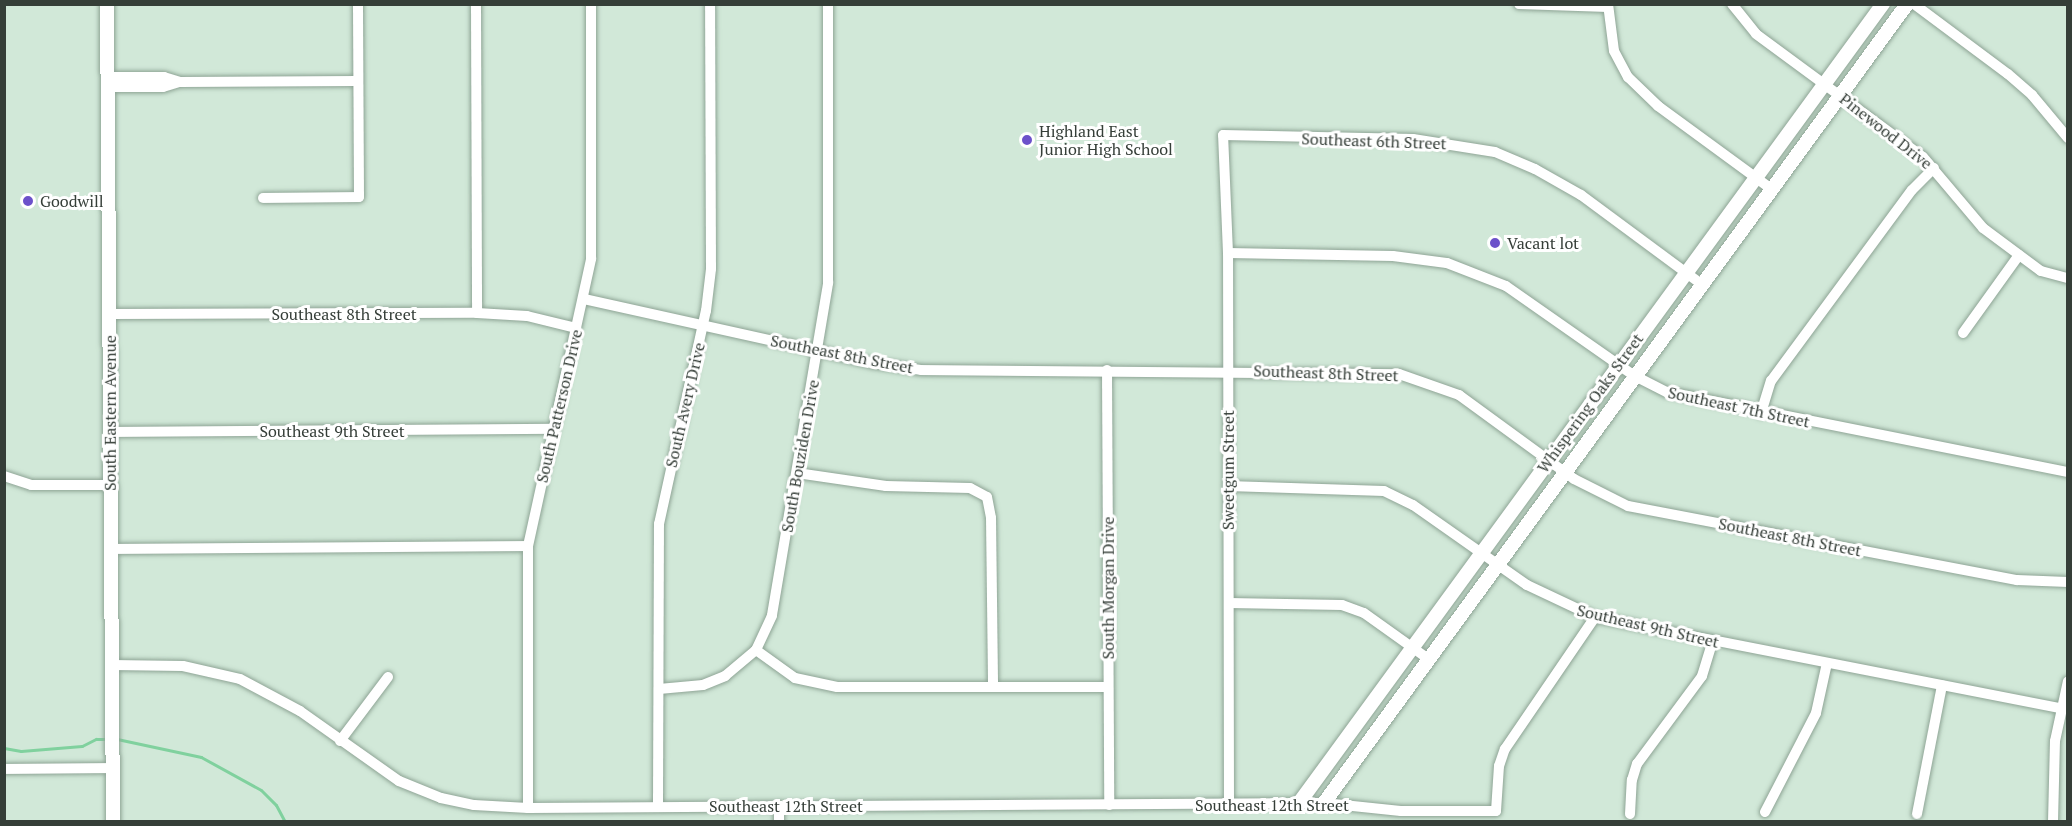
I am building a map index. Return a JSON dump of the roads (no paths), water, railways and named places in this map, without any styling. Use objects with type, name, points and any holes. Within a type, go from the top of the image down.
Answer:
[{"type":"street","name":"South Eastern Avenue","points":[[107,4],[113,822]]},
{"type":"street","points":[[263,198],[359,198],[358,4]]},
{"type":"street","points":[[476,4],[477,313]]},
{"type":"street","name":"South Patterson Drive","points":[[528,808],[528,546],[591,259],[591,4]]},
{"type":"street","name":"South Avery Drive","points":[[658,806],[659,524],[703,325],[711,269],[710,4]]},
{"type":"street","name":"South Bouziden Drive","points":[[659,689],[716,681],[756,650],[772,615],[818,351],[830,265],[828,4]]},
{"type":"street","points":[[1519,4],[1608,6],[1614,51],[1629,77],[1658,106],[1770,188]]},
{"type":"street","name":"Pinewood Drive","points":[[1731,4],[1756,34],[1840,94],[1934,168],[1983,228],[2041,271],[2067,278]]},
{"type":"street","name":"Whispering Oaks Street","points":[[1299,803],[1883,4]]},
{"type":"street","name":"Whispering Oaks Street","points":[[1324,803],[1700,283],[1907,4]]},
{"type":"street","points":[[1914,4],[2032,94],[2067,138]]},
{"type":"street","points":[[107,82],[164,77],[180,81],[357,81]]},
{"type":"street","name":"Sweetgum Street","points":[[1224,135],[1228,254],[1229,805]]},
{"type":"street","name":"Southeast 6th Street","points":[[1224,135],[1413,139],[1495,152],[1564,184],[1700,283]]},
{"type":"street","points":[[1761,413],[1771,381],[1912,190],[1934,168]]},
{"type":"street","name":"Southeast 7th Street","points":[[1228,254],[1411,257],[1464,268],[1506,286],[1633,375],[1681,397],[2067,472]]},
{"type":"street","points":[[1964,333],[2019,255]]},
{"type":"street","name":"Southeast 8th Street","points":[[584,298],[818,351],[896,367],[942,372],[1227,370],[1383,373],[1419,379],[1459,395],[1594,491],[1640,508],[2017,580],[2067,582]]},
{"type":"street","name":"Southeast 8th Street","points":[[110,314],[477,313],[527,316],[576,328]]},
{"type":"street","name":"South Morgan Drive","points":[[1107,370],[1108,805]]},
{"type":"street","name":"Southeast 9th Street","points":[[110,432],[554,429]]},
{"type":"street","points":[[797,473],[885,486],[969,488],[984,494],[991,518],[993,687]]},
{"type":"street","points":[[4,476],[31,485],[111,485]]},
{"type":"street","name":"Southeast 9th Street","points":[[1228,486],[1384,491],[1413,505],[1544,596],[1595,617],[2060,708]]},
{"type":"street","points":[[111,549],[528,546]]},
{"type":"street","points":[[1229,603],[1342,605],[1364,613],[1427,658]]},
{"type":"street","name":"Southeast 12th Street","points":[[112,666],[183,666],[240,679],[279,698],[381,771],[426,793],[459,803],[528,808],[1324,803],[1401,811],[1496,811],[1499,766],[1505,749],[1587,634],[1595,617]]},
{"type":"street","points":[[1630,814],[1632,780],[1637,764],[1702,676],[1713,641]]},
{"type":"street","points":[[756,650],[786,674],[819,685],[1108,687]]},
{"type":"street","points":[[1765,812],[1816,713],[1827,663]]},
{"type":"street","points":[[340,741],[388,677]]},
{"type":"street","points":[[2053,822],[2053,766],[2060,708],[2067,681]]},
{"type":"street","points":[[1917,814],[1942,685]]},
{"type":"street","points":[[4,769],[112,768]]},
{"type":"street","points":[[779,806],[779,822]]},
{"type":"waterway","points":[[4,748],[21,751],[82,746],[96,739],[108,739]]},
{"type":"waterway","points":[[117,739],[201,757],[261,790],[276,805],[285,822]]},
{"type":"place","name":"Highland East Junior High School","points":[[1027,140]]},
{"type":"place","name":"Goodwill","points":[[28,201]]},
{"type":"place","name":"Vacant lot","points":[[1495,243]]}]
